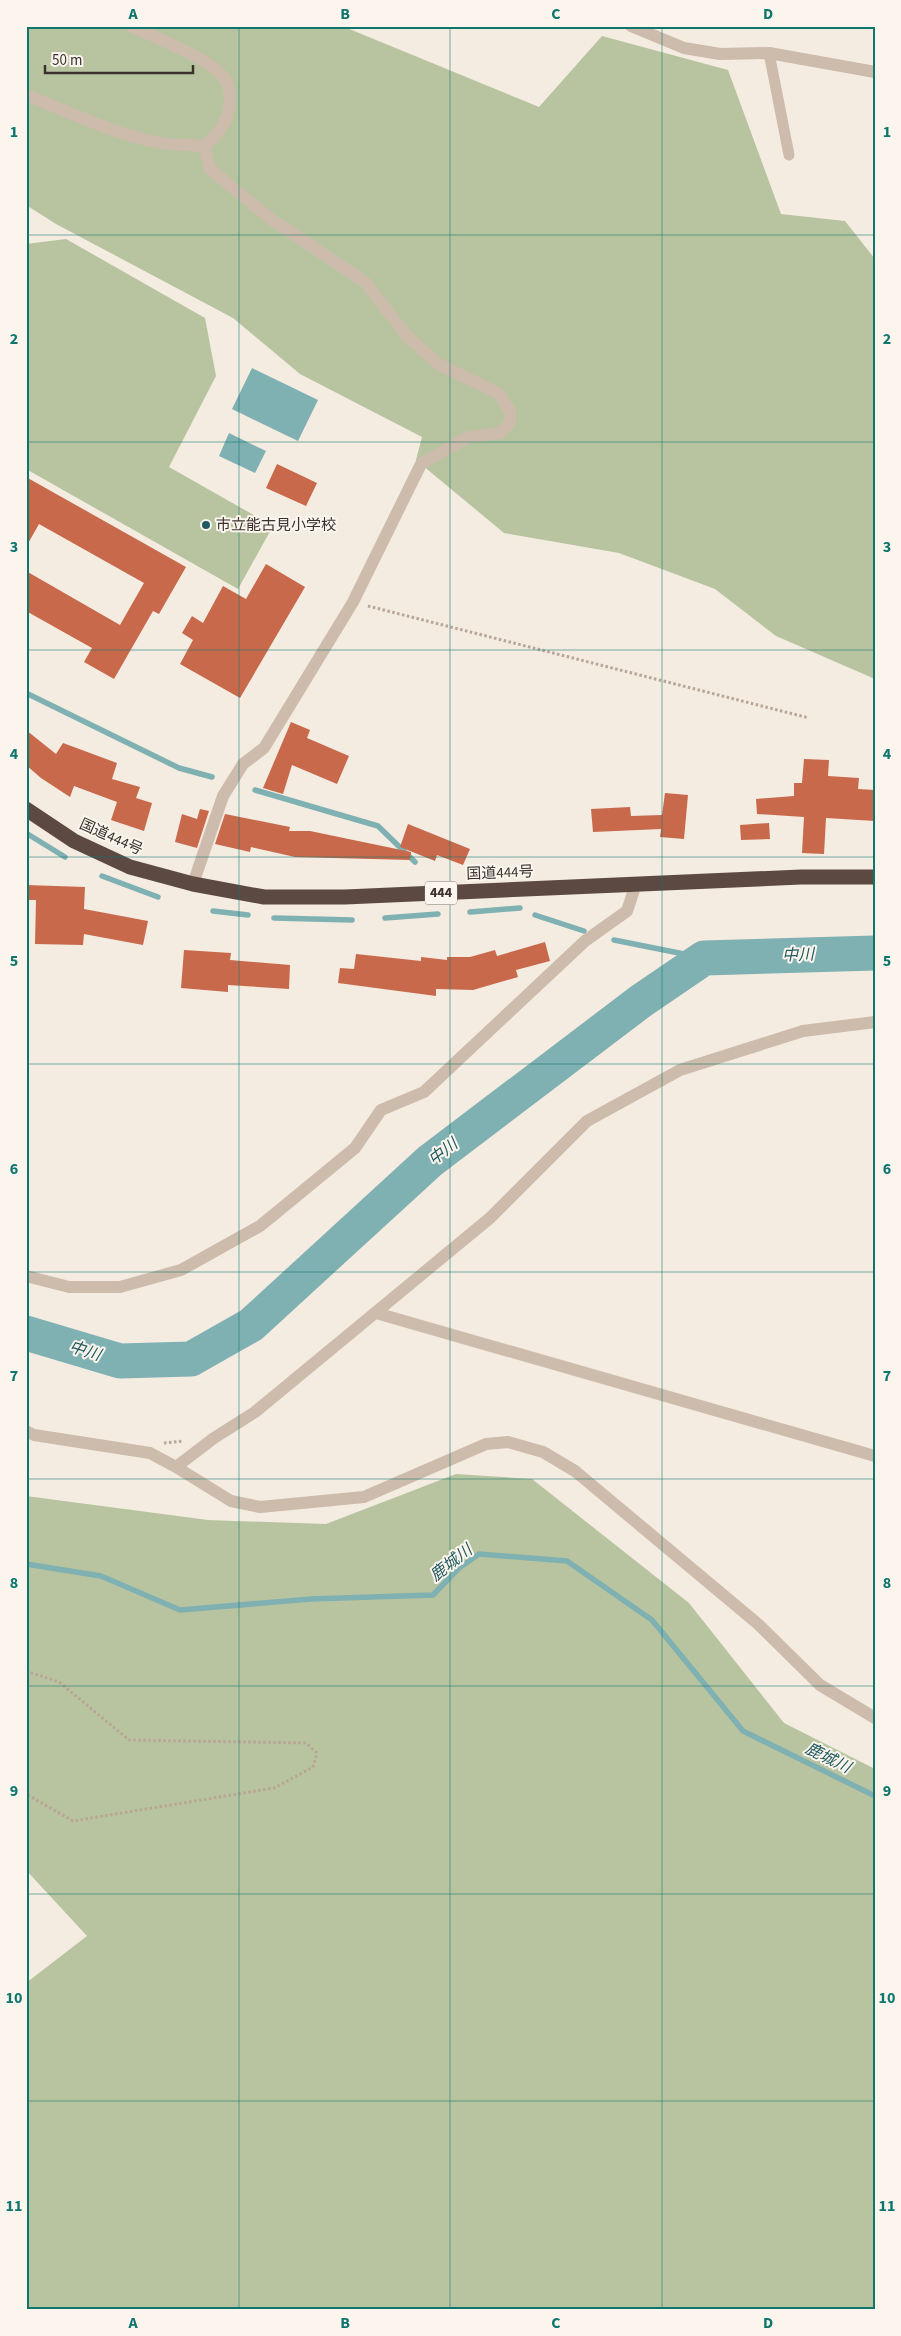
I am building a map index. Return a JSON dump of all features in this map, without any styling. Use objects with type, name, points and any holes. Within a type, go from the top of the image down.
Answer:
[{"type":"highway","name":"国道444号","points":[[26,809],[74,841],[130,867],[194,884],[264,897],[345,897],[802,877],[875,877]]},
{"type":"street","points":[[26,95],[124,133],[163,144],[186,143],[204,146],[214,138],[223,125],[230,106],[226,80],[214,68],[132,26]]},
{"type":"street","points":[[631,26],[684,48],[720,54],[769,53],[875,72]]},
{"type":"street","points":[[194,884],[223,796],[244,764],[264,748],[353,602],[421,464],[468,437],[500,433],[510,424],[510,411],[498,394],[438,364],[407,336],[365,282],[271,219],[210,169],[204,146]]},
{"type":"street","points":[[26,1276],[69,1287],[120,1287],[182,1270],[260,1226],[355,1148],[382,1110],[424,1092],[585,942],[627,911],[636,884]]},
{"type":"street","points":[[176,1467],[214,1438],[254,1412],[490,1218],[587,1121],[680,1070],[803,1031],[875,1022]]},
{"type":"street","points":[[376,1313],[875,1456]]},
{"type":"street","points":[[26,1431],[34,1435],[150,1453],[231,1502],[260,1507],[364,1497],[486,1444],[508,1442],[543,1452],[575,1471],[758,1624],[820,1685],[875,1718]]},
{"type":"lane","points":[[769,53],[789,155]]},
{"type":"path","points":[[353,602],[809,718]]},
{"type":"path","points":[[26,1671],[58,1682],[129,1740],[306,1743],[317,1753],[313,1767],[274,1788],[73,1821],[26,1794]]},
{"type":"green space","points":[[26,26],[342,26],[539,107],[602,36],[728,70],[781,214],[845,221],[875,259],[875,679],[776,636],[715,589],[619,553],[504,533],[416,460],[422,437],[300,374],[233,318],[56,224],[26,205]]},
{"type":"green space","points":[[66,239],[205,318],[216,376],[169,467],[273,526],[238,589],[26,469],[26,244]]},
{"type":"green space","points":[[456,1474],[532,1479],[689,1603],[784,1723],[875,1769],[875,2310],[26,2310],[26,1983],[87,1936],[26,1870],[26,1496],[208,1520],[326,1524]]},
{"type":"water","points":[[252,368],[318,400],[298,441],[232,409]]},
{"type":"water","points":[[229,433],[266,451],[255,473],[219,456]]},
{"type":"building","points":[[277,464],[317,483],[306,506],[266,488]]},
{"type":"building","points":[[26,477],[186,567],[159,614],[153,611],[114,679],[84,662],[92,648],[26,611],[26,571],[120,625],[144,583],[39,524],[26,547]]},
{"type":"building","points":[[266,564],[305,587],[240,698],[180,664],[193,640],[182,633],[192,616],[203,623],[223,586],[246,599]]},
{"type":"building","points":[[291,722],[310,730],[307,738],[349,756],[337,784],[292,765],[283,794],[263,788]]},
{"type":"building","points":[[26,730],[56,754],[63,743],[117,763],[112,779],[140,787],[136,798],[152,803],[144,831],[111,820],[117,802],[74,786],[70,797],[41,778],[26,765]]},
{"type":"building","points":[[804,759],[829,760],[828,776],[859,778],[858,789],[875,790],[875,821],[826,818],[824,854],[802,853],[804,817],[757,814],[756,799],[794,796],[794,783],[802,783]]},
{"type":"building","points":[[665,793],[688,795],[684,839],[660,837],[661,829],[593,832],[591,809],[630,807],[631,816],[662,815]]},
{"type":"building","points":[[200,809],[209,811],[197,848],[175,842],[182,814],[197,819]]},
{"type":"building","points":[[225,814],[290,827],[289,831],[310,831],[411,852],[410,860],[295,857],[251,847],[250,852],[215,844]]},
{"type":"building","points":[[769,823],[770,839],[741,840],[740,825]]},
{"type":"building","points":[[408,824],[470,849],[463,865],[437,855],[435,861],[400,847]]},
{"type":"building","points":[[26,885],[85,887],[84,909],[148,921],[143,945],[84,934],[83,945],[35,944],[36,900],[26,900]]},
{"type":"building","points":[[545,942],[550,961],[516,970],[518,977],[473,990],[436,989],[436,996],[338,983],[340,968],[354,969],[356,954],[421,961],[421,957],[447,960],[447,957],[470,957],[495,950],[497,956]]},
{"type":"building","points":[[184,950],[231,953],[230,960],[290,965],[289,989],[228,985],[228,992],[181,988]]},
{"type":"waterway","points":[[26,693],[179,768],[212,777]]},
{"type":"waterway","points":[[255,790],[378,826],[415,862]]},
{"type":"waterway","points":[[26,833],[65,857]]},
{"type":"waterway","points":[[102,876],[158,897]]},
{"type":"waterway","points":[[470,912],[520,908]]},
{"type":"waterway","points":[[213,911],[248,915]]},
{"type":"waterway","points":[[385,918],[438,914]]},
{"type":"waterway","points":[[535,915],[584,931]]},
{"type":"waterway","points":[[274,918],[352,920]]},
{"type":"waterway","points":[[614,940],[704,958]]},
{"type":"waterway","name":"中川","points":[[26,1333],[120,1361],[191,1359],[251,1325],[430,1161],[641,1001],[704,958],[875,953]]},
{"type":"waterway","name":"鹿城川","points":[[26,1564],[101,1576],[180,1610],[311,1599],[433,1595],[459,1568],[479,1554],[567,1561],[652,1620],[743,1731],[875,1796]]},
{"type":"place","name":"市立能古見小学校","points":[[206,525]]}]
